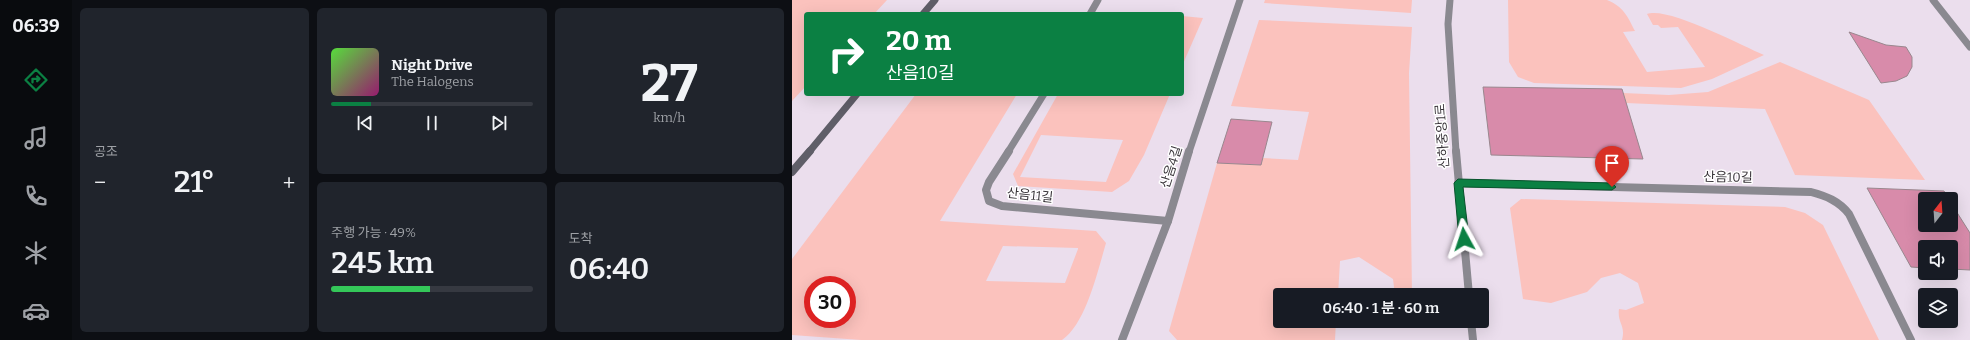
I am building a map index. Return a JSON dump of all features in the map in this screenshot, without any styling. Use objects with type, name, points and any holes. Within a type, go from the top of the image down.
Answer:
[{"type":"main road","points":[[925,12],[935,0]]},
{"type":"main road","points":[[792,172],[855,96]]},
{"type":"street","points":[[1091,12],[1098,0]]},
{"type":"street","name":"산음4길","points":[[1122,340],[1168,221],[1176,187],[1240,0]]},
{"type":"street","name":"산하중앙1로","points":[[1450,0],[1448,24],[1458,183],[1468,288]]},
{"type":"street","points":[[1933,0],[1970,47]]},
{"type":"street","name":"산음11길","points":[[1043,96],[989,182],[986,193],[989,201],[1005,206],[1168,221]]},
{"type":"street","name":"산음10길","points":[[1458,183],[1811,192],[1822,194],[1839,203],[1849,214],[1912,340]]},
{"type":"street","points":[[1472,328],[1473,340]]},
{"type":"shaded area","points":[[792,0],[887,0],[876,12],[804,12],[804,88],[792,101]]},
{"type":"shaded area","points":[[1265,0],[1412,0],[1411,13],[1264,3]]},
{"type":"shaded area","points":[[1508,0],[1607,0],[1613,2],[1624,12],[1635,31],[1623,32],[1647,72],[1705,67],[1678,27],[1661,28],[1658,25],[1653,25],[1647,14],[1657,13],[1687,21],[1764,55],[1712,79],[1681,88],[1534,83],[1518,77],[1509,62]]},
{"type":"shaded area","points":[[1184,16],[1203,18],[1184,61]]},
{"type":"shaded area","points":[[1259,20],[1412,27],[1409,73],[1412,288],[1394,288],[1393,279],[1359,257],[1340,261],[1338,288],[1273,288],[1273,328],[1336,328],[1335,340],[1177,340],[1169,331],[1217,163],[1261,165],[1263,158],[1298,160],[1309,112],[1231,106]]},
{"type":"shaded area","points":[[1780,62],[1869,100],[1925,180],[1795,175],[1765,109],[1626,103],[1623,93],[1669,95],[1708,92]]},
{"type":"shaded area","points":[[914,96],[1016,96],[940,221],[1096,231],[1106,243],[1090,296],[1078,322],[1062,340],[861,340],[792,335],[792,259]],"holes":[[[1003,246],[1078,249],[1065,283],[986,281]]]},
{"type":"shaded area","points":[[1057,96],[1169,96],[1144,155],[1129,181],[1112,192],[1018,186],[1013,174]],"holes":[[[1041,135],[1123,140],[1106,182],[1020,177]]]},
{"type":"shaded area","points":[[1521,199],[1785,207],[1805,213],[1823,225],[1879,340],[1622,340],[1623,331],[1619,318],[1619,309],[1626,310],[1644,303],[1638,283],[1620,273],[1601,278],[1587,292],[1551,303],[1523,299],[1510,208]]},
{"type":"building","points":[[1849,32],[1886,45],[1906,47],[1912,57],[1912,67],[1907,76],[1896,81],[1881,83]]},
{"type":"building","points":[[1483,87],[1622,89],[1643,159],[1491,155]]},
{"type":"building","points":[[1231,119],[1272,122],[1261,165],[1217,163]]},
{"type":"building","points":[[1867,188],[1944,191],[1918,192],[1918,232],[1958,232],[1958,214],[1970,233],[1970,270],[1958,269],[1958,240],[1918,240],[1918,268],[1911,267]]},
{"type":"route","points":[[1464,239],[1458,183],[1612,187]]}]
